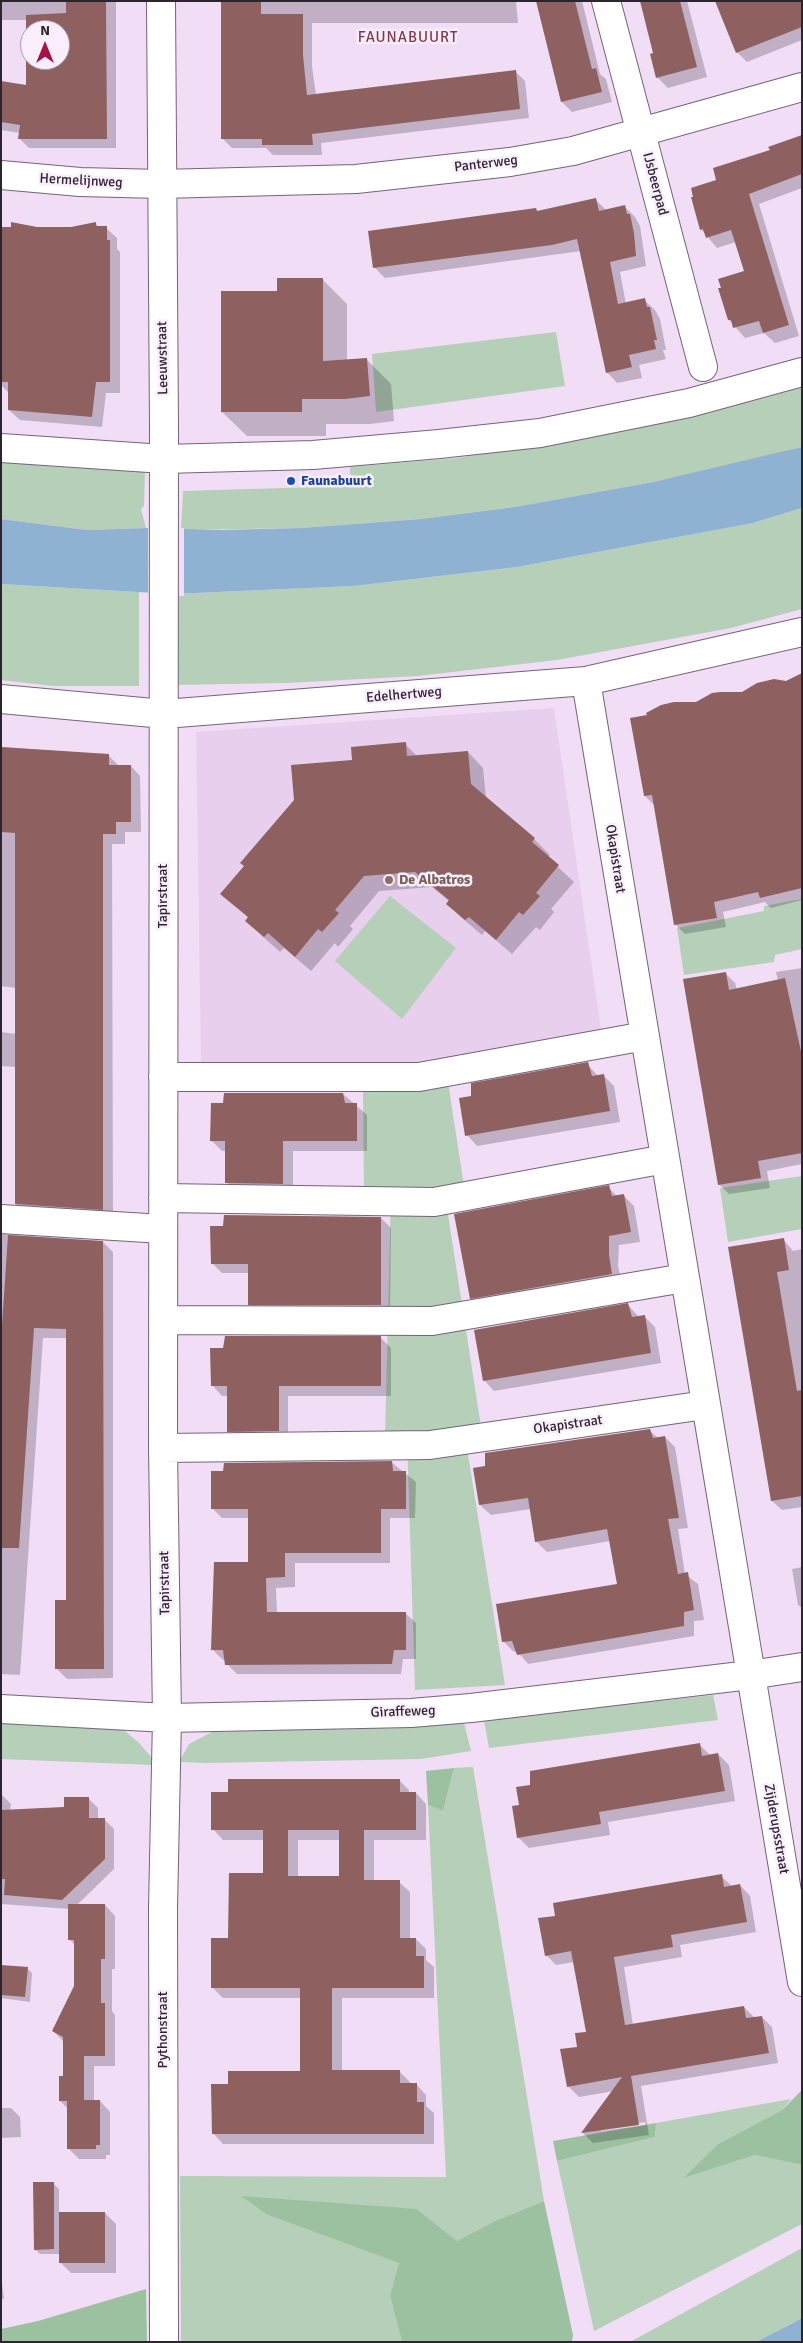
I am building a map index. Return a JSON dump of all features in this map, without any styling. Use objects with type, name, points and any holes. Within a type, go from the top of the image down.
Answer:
[{"type":"street","name":"Leeuwstraat","points":[[161,1],[164,714]]},
{"type":"street","name":"IJsbeerpad","points":[[606,1],[703,367]]},
{"type":"street","name":"Panterweg","points":[[161,184],[356,179],[510,162],[573,151],[802,87]]},
{"type":"street","name":"Hermelijnweg","points":[[1,175],[80,182],[161,184]]},
{"type":"street","points":[[1,448],[164,459],[313,455],[439,444],[540,433],[688,403],[802,372]]},
{"type":"street","name":"Edelhertweg","points":[[1,699],[164,714],[586,681],[802,632]]},
{"type":"street","name":"Okapistraat","points":[[586,681],[750,1675]]},
{"type":"street","name":"Tapirstraat","points":[[164,714],[163,1448],[167,1718]]},
{"type":"street","points":[[163,1077],[418,1077],[644,1036]]},
{"type":"street","points":[[163,1198],[434,1202],[665,1159]]},
{"type":"street","points":[[1,1219],[163,1229]]},
{"type":"street","points":[[163,1320],[432,1321],[684,1278]]},
{"type":"street","name":"Okapistraat","points":[[163,1448],[430,1445],[706,1405]]},
{"type":"street","name":"Giraffeweg","points":[[1,1709],[167,1718],[428,1711],[750,1675],[802,1667]]},
{"type":"street","name":"Zijderupsstraat","points":[[750,1675],[802,1982]]},
{"type":"street","name":"Pythonstraat","points":[[164,2342],[163,1908],[167,1718]]},
{"type":"shaded area","name":"De Albatros","points":[[554,708],[601,1029],[411,1065],[201,1065],[196,732]]},
{"type":"green space","points":[[556,332],[565,386],[376,412],[372,354]]},
{"type":"green space","points":[[802,382],[802,447],[747,461],[653,482],[515,507],[421,519],[301,528],[181,530],[183,491],[351,486],[350,467],[457,458],[636,427]]},
{"type":"green space","points":[[1,461],[45,466],[145,471],[144,506],[141,509],[146,528],[87,530],[1,519]]},
{"type":"green space","points":[[802,508],[802,609],[731,628],[557,660],[418,676],[288,683],[172,685],[172,594],[354,586],[517,567],[753,523]]},
{"type":"green space","points":[[1,584],[139,592],[139,686],[53,686],[1,680]]},
{"type":"green space","points":[[390,896],[456,948],[402,1019],[335,961]]},
{"type":"green space","points":[[802,899],[802,949],[775,955],[774,962],[684,975],[677,928],[764,911],[764,906]]},
{"type":"green space","points":[[448,1082],[464,1186],[444,1189],[482,1433],[465,1436],[505,1685],[415,1690],[407,1438],[385,1438],[391,1191],[364,1191],[363,1087]]},
{"type":"green space","points":[[802,1176],[802,1229],[728,1242],[720,1188]]},
{"type":"green space","points":[[713,1695],[718,1720],[489,1748],[484,1720]]},
{"type":"green space","points":[[1,1720],[120,1727],[139,1743],[153,1759],[153,1765],[1,1759]]},
{"type":"green space","points":[[464,1723],[471,1751],[421,1759],[179,1762],[189,1744],[212,1732]]},
{"type":"green space","points":[[473,1767],[544,2201],[495,2221],[457,2241],[417,2209],[268,2215],[400,2263],[390,2296],[402,2342],[181,2342],[180,2176],[446,2177],[428,1805],[443,1811],[454,1768]]},
{"type":"green space","points":[[454,1768],[443,1811],[428,1805],[426,1771]]},
{"type":"green space","points":[[802,2090],[802,2165],[755,2155],[683,2178],[718,2144],[782,2110]]},
{"type":"green space","points":[[791,2099],[782,2110],[718,2144],[684,2177],[755,2155],[802,2165],[802,2224],[594,2331],[557,2161],[655,2137],[656,2123]]},
{"type":"green space","points":[[656,2123],[655,2137],[557,2161],[553,2141]]},
{"type":"green space","points":[[241,2196],[417,2209],[457,2241],[495,2221],[544,2201],[573,2335],[572,2342],[402,2342],[390,2296],[399,2263],[268,2215]]},
{"type":"green space","points":[[802,2248],[802,2318],[793,2323],[756,2342],[630,2342]]},
{"type":"green space","points":[[146,2289],[147,2342],[1,2342],[1,2329],[38,2321]]},
{"type":"water","points":[[802,447],[802,508],[753,523],[517,567],[354,586],[172,594],[1,584],[1,519],[87,530],[146,528],[221,530],[301,528],[421,519],[515,507],[653,482]]},
{"type":"water","points":[[802,2318],[802,2342],[756,2342],[793,2323]]},
{"type":"pier","points":[[148,526],[184,528],[184,596],[148,595]]},
{"type":"building","points":[[66,1],[106,1],[107,139],[18,139],[20,125],[1,122],[1,81],[26,85],[26,70],[70,70],[70,20],[26,20],[26,15],[66,13]]},
{"type":"building","points":[[221,1],[261,1],[261,14],[303,14],[303,55],[307,95],[516,70],[520,109],[312,134],[313,145],[262,145],[262,139],[221,139]]},
{"type":"building","points":[[536,1],[575,1],[592,69],[596,68],[602,92],[561,102]]},
{"type":"building","points":[[640,1],[680,1],[697,67],[656,78],[650,54],[653,53]]},
{"type":"building","points":[[715,1],[802,1],[802,27],[736,53]]},
{"type":"building","points":[[802,135],[802,174],[749,194],[789,325],[763,333],[759,321],[733,328],[731,320],[728,320],[718,288],[721,288],[718,279],[744,271],[731,230],[706,238],[703,229],[700,230],[691,197],[693,197],[691,188],[716,180],[713,168],[770,150],[768,147]]},
{"type":"building","points":[[596,198],[599,211],[625,205],[627,214],[630,214],[634,233],[636,256],[610,262],[618,304],[645,298],[647,307],[650,307],[657,340],[654,340],[656,349],[629,355],[632,367],[606,373],[577,239],[552,245],[373,268],[368,231],[536,208],[537,211]]},
{"type":"building","points":[[11,222],[37,227],[71,227],[96,222],[96,226],[107,226],[107,240],[110,240],[110,382],[96,382],[92,417],[8,410],[8,382],[1,382],[1,227],[11,227]]},
{"type":"building","points":[[277,278],[323,278],[323,361],[367,358],[370,396],[345,399],[302,399],[302,412],[221,412],[221,291],[277,291]]},
{"type":"building","points":[[802,673],[802,888],[760,898],[758,892],[714,902],[717,918],[674,925],[652,795],[644,796],[630,718],[647,715],[646,713],[661,705],[674,702],[696,702],[712,693],[742,692],[757,683],[774,679],[786,681]]},
{"type":"building","points":[[406,742],[407,756],[468,751],[471,784],[535,838],[532,842],[559,865],[536,893],[540,896],[523,915],[519,912],[496,940],[469,917],[465,920],[446,904],[449,900],[415,872],[364,876],[335,910],[339,913],[322,932],[318,929],[295,957],[268,933],[264,937],[245,921],[248,917],[220,894],[244,866],[240,863],[294,800],[291,765],[352,760],[351,747]]},
{"type":"building","points":[[1,747],[109,754],[109,765],[131,765],[131,822],[116,822],[116,834],[103,834],[103,1210],[15,1204],[15,833],[1,832]]},
{"type":"building","points":[[726,972],[729,990],[785,978],[802,1056],[802,1153],[758,1161],[761,1178],[718,1185],[683,979]]},
{"type":"building","points":[[588,1062],[592,1076],[604,1074],[610,1111],[465,1136],[459,1098],[471,1096],[471,1083]]},
{"type":"building","points":[[224,1093],[343,1093],[345,1103],[357,1103],[357,1141],[283,1141],[283,1184],[225,1183],[225,1141],[210,1141],[211,1103],[223,1103]]},
{"type":"building","points":[[609,1185],[612,1196],[624,1194],[631,1232],[609,1236],[612,1274],[470,1299],[454,1214]]},
{"type":"building","points":[[224,1215],[381,1217],[381,1305],[248,1305],[248,1264],[211,1264],[210,1226],[223,1226]]},
{"type":"building","points":[[8,1235],[103,1241],[104,1669],[55,1669],[55,1600],[66,1600],[66,1329],[34,1328],[19,1548],[1,1548],[1,1340]]},
{"type":"building","points":[[784,1238],[789,1270],[777,1272],[797,1391],[802,1390],[802,1496],[771,1501],[728,1247]]},
{"type":"building","points":[[628,1303],[632,1317],[645,1315],[651,1353],[483,1381],[474,1330]]},
{"type":"building","points":[[225,1336],[381,1336],[381,1386],[279,1386],[279,1431],[227,1432],[227,1386],[211,1386],[210,1348],[223,1348]]},
{"type":"building","points":[[650,1429],[653,1438],[665,1436],[679,1518],[668,1519],[678,1574],[688,1572],[694,1610],[684,1612],[684,1626],[517,1655],[512,1641],[502,1642],[496,1604],[617,1584],[607,1529],[535,1542],[528,1498],[479,1505],[473,1468],[485,1466],[485,1453]]},
{"type":"building","points":[[392,1461],[393,1471],[406,1471],[406,1509],[381,1509],[381,1553],[285,1553],[285,1577],[266,1578],[267,1612],[406,1612],[406,1650],[394,1650],[392,1664],[225,1665],[223,1650],[211,1650],[214,1562],[248,1562],[248,1509],[211,1509],[211,1471],[223,1471],[224,1463]]},
{"type":"building","points":[[700,1743],[702,1756],[718,1753],[725,1791],[599,1812],[601,1824],[517,1838],[512,1806],[519,1805],[516,1787],[530,1785],[530,1771]]},
{"type":"building","points":[[228,1779],[400,1779],[400,1792],[416,1792],[416,1830],[364,1830],[364,1880],[400,1880],[400,1938],[416,1938],[416,1956],[424,1956],[424,1988],[332,1988],[332,2070],[400,2070],[400,2083],[417,2083],[417,2102],[424,2102],[424,2134],[212,2134],[211,2084],[228,2084],[228,2071],[300,2071],[300,1988],[211,1988],[211,1938],[228,1938],[229,1873],[263,1873],[263,1830],[211,1830],[211,1792],[228,1792]],"holes":[[[288,1830],[339,1830],[339,1876],[288,1876]]]},
{"type":"building","points":[[64,1797],[89,1797],[89,1818],[105,1818],[105,1859],[62,1900],[4,1895],[5,1879],[1,1879],[1,1810],[64,1807]]},
{"type":"building","points":[[722,1874],[724,1887],[740,1884],[747,1922],[671,1935],[673,1947],[614,1957],[625,2025],[744,2006],[746,2018],[762,2016],[769,2053],[631,2076],[639,2125],[581,2133],[622,2077],[567,2087],[560,2049],[577,2047],[575,2033],[586,2032],[571,1951],[545,1956],[538,1918],[555,1916],[553,1903]]},
{"type":"building","points":[[68,1904],[105,1904],[105,1959],[101,1959],[101,2003],[105,2003],[105,2056],[84,2056],[84,2100],[100,2100],[100,2145],[96,2145],[96,2149],[67,2149],[67,2101],[59,2101],[59,2076],[63,2076],[63,2037],[52,2031],[74,1986],[74,1940],[68,1940]]},
{"type":"building","points":[[1,1965],[28,1967],[25,1997],[1,1995]]},
{"type":"building","points":[[33,2182],[54,2182],[54,2249],[34,2250]]},
{"type":"building","points":[[59,2212],[105,2212],[105,2263],[59,2263]]},
{"type":"place","name":"Faunabuurt","points":[[291,481]]},
{"type":"place","name":"De Albatros","points":[[389,880]]},
{"type":"district","name":"FAUNABUURT","points":[[408,38]]}]
